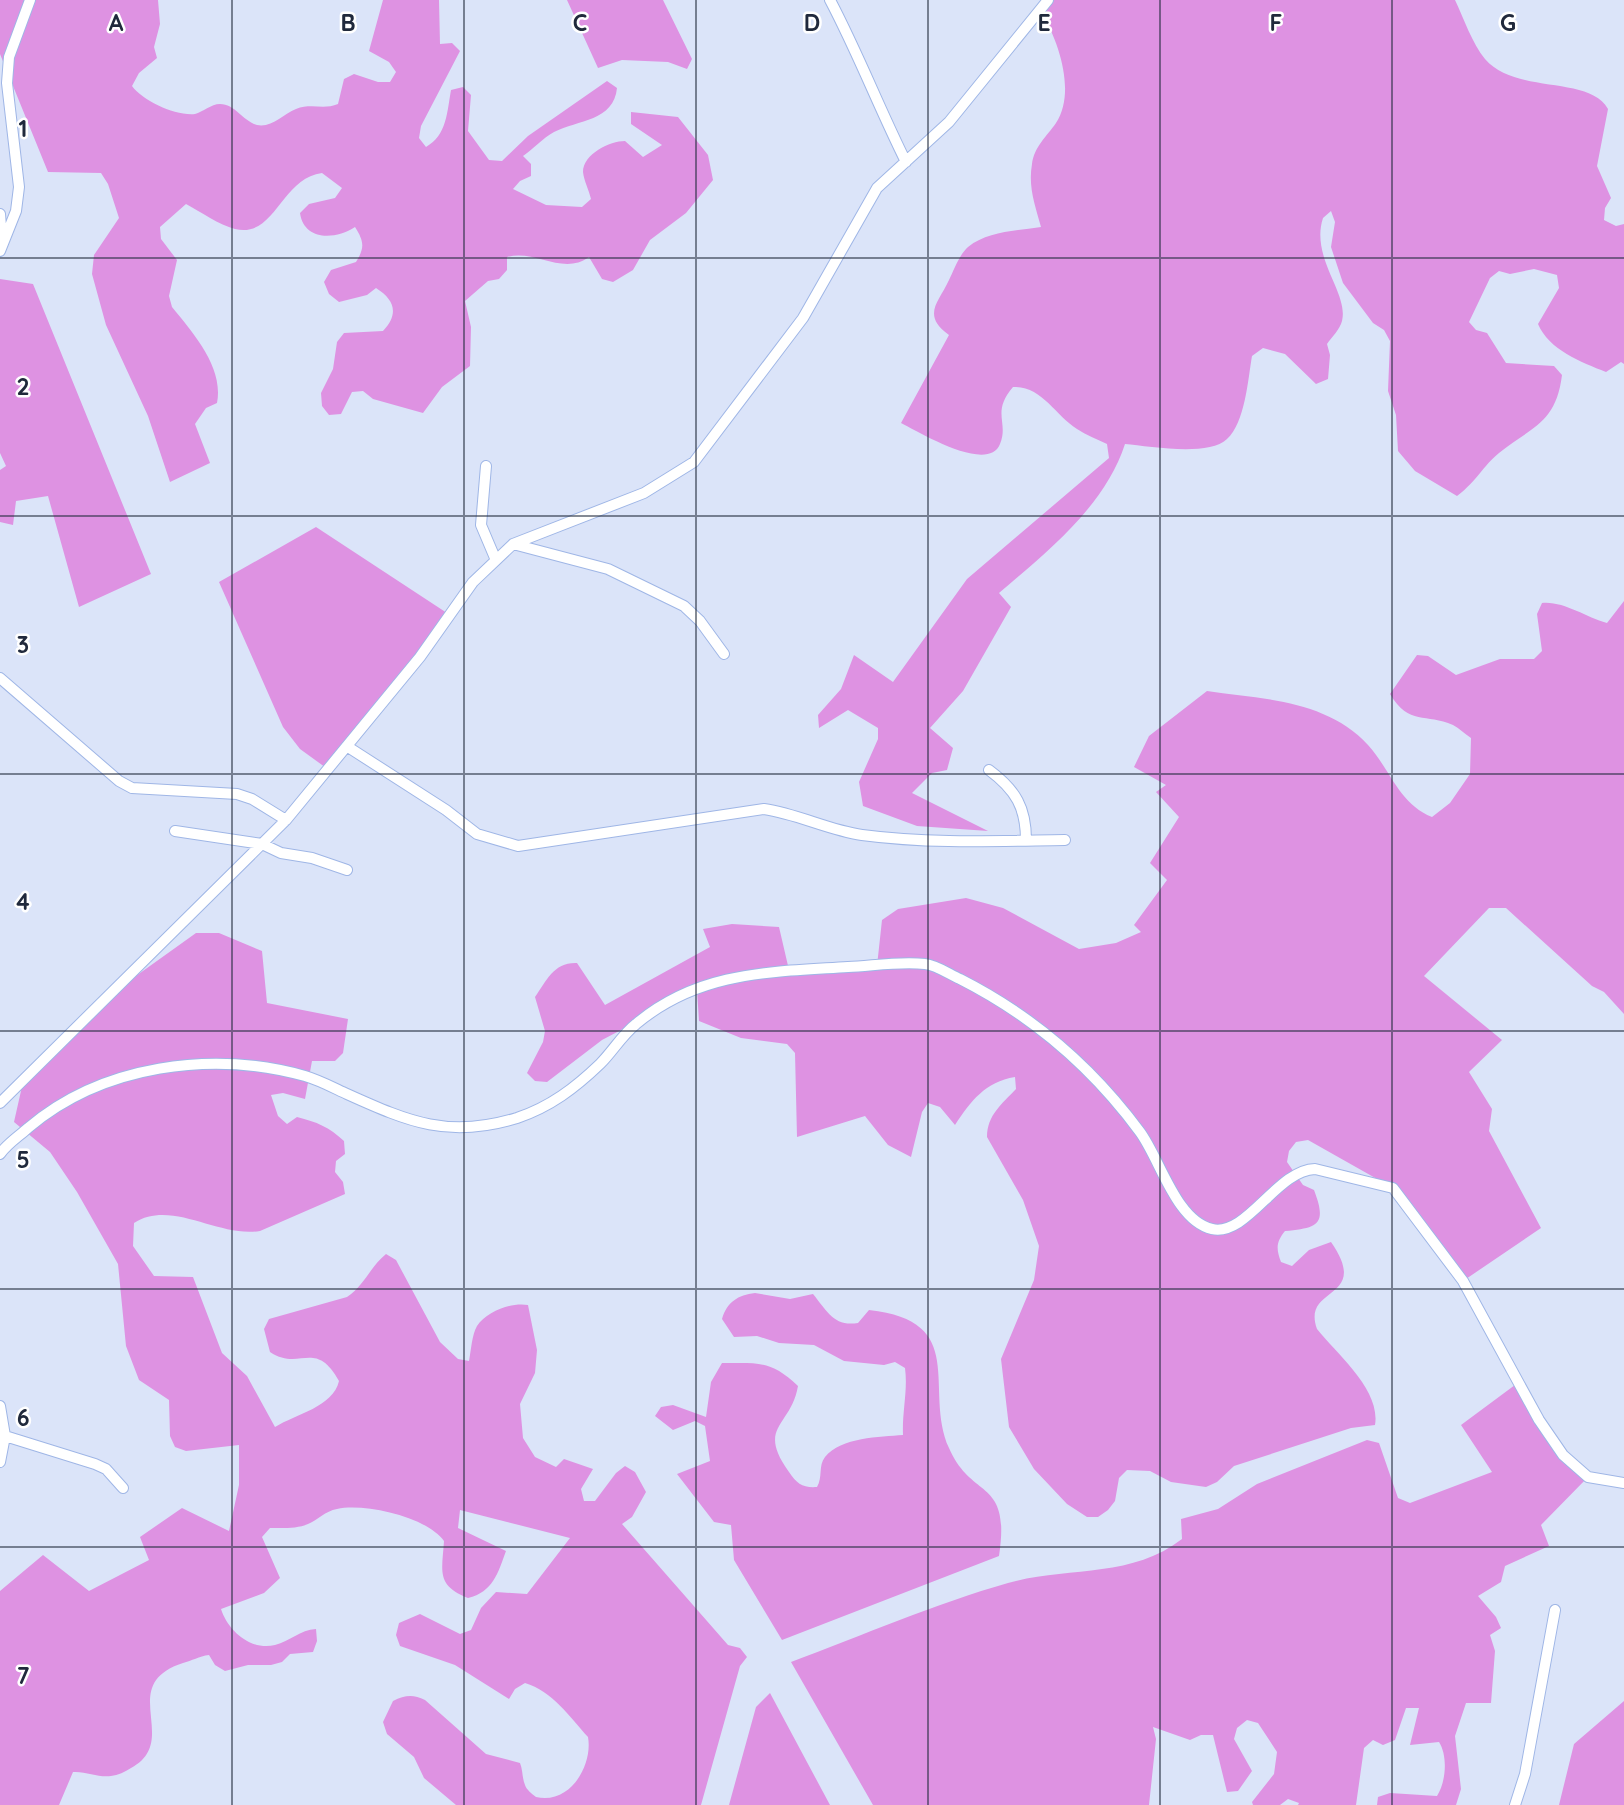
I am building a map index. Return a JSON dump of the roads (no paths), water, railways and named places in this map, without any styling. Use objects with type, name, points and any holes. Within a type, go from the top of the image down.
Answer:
[{"type":"street","points":[[1,249],[16,211],[19,187],[7,83],[9,57],[30,0]]},
{"type":"street","points":[[830,0],[854,44],[878,105],[906,162]]},
{"type":"street","points":[[0,1102],[286,820],[420,657],[473,582],[495,558],[513,544],[644,494],[694,462],[803,318],[877,188],[977,90],[1048,0]]},
{"type":"street","points":[[0,214],[1,249]]},
{"type":"street","points":[[486,466],[481,525],[495,558]]},
{"type":"street","points":[[513,544],[608,569],[684,606],[701,621],[724,654]]},
{"type":"street","points":[[0,678],[119,781],[132,788],[237,794],[252,799],[286,820]]},
{"type":"street","points":[[348,747],[446,810],[477,834],[518,846],[764,809],[799,816],[837,831],[864,835],[967,844],[1065,840]]},
{"type":"street","points":[[989,770],[1015,793],[1023,807],[1026,840]]},
{"type":"street","points":[[175,831],[262,844],[281,853],[312,858],[348,870]]},
{"type":"street","points":[[0,1154],[46,1113],[93,1088],[148,1069],[196,1065],[255,1067],[307,1076],[404,1120],[430,1126],[467,1128],[504,1121],[548,1106],[564,1096],[601,1063],[634,1025],[672,1001],[706,985],[745,973],[929,964],[996,998],[1062,1046],[1117,1103],[1143,1136],[1182,1207],[1210,1229],[1219,1229],[1242,1219],[1293,1175],[1304,1170],[1315,1169],[1393,1188],[1463,1281],[1539,1420],[1563,1455],[1588,1477],[1624,1483]]},
{"type":"street","points":[[0,1406],[5,1436],[0,1462]]},
{"type":"street","points":[[5,1436],[95,1464],[106,1469],[123,1488]]},
{"type":"street","points":[[1515,1805],[1525,1774],[1555,1610]]}]
